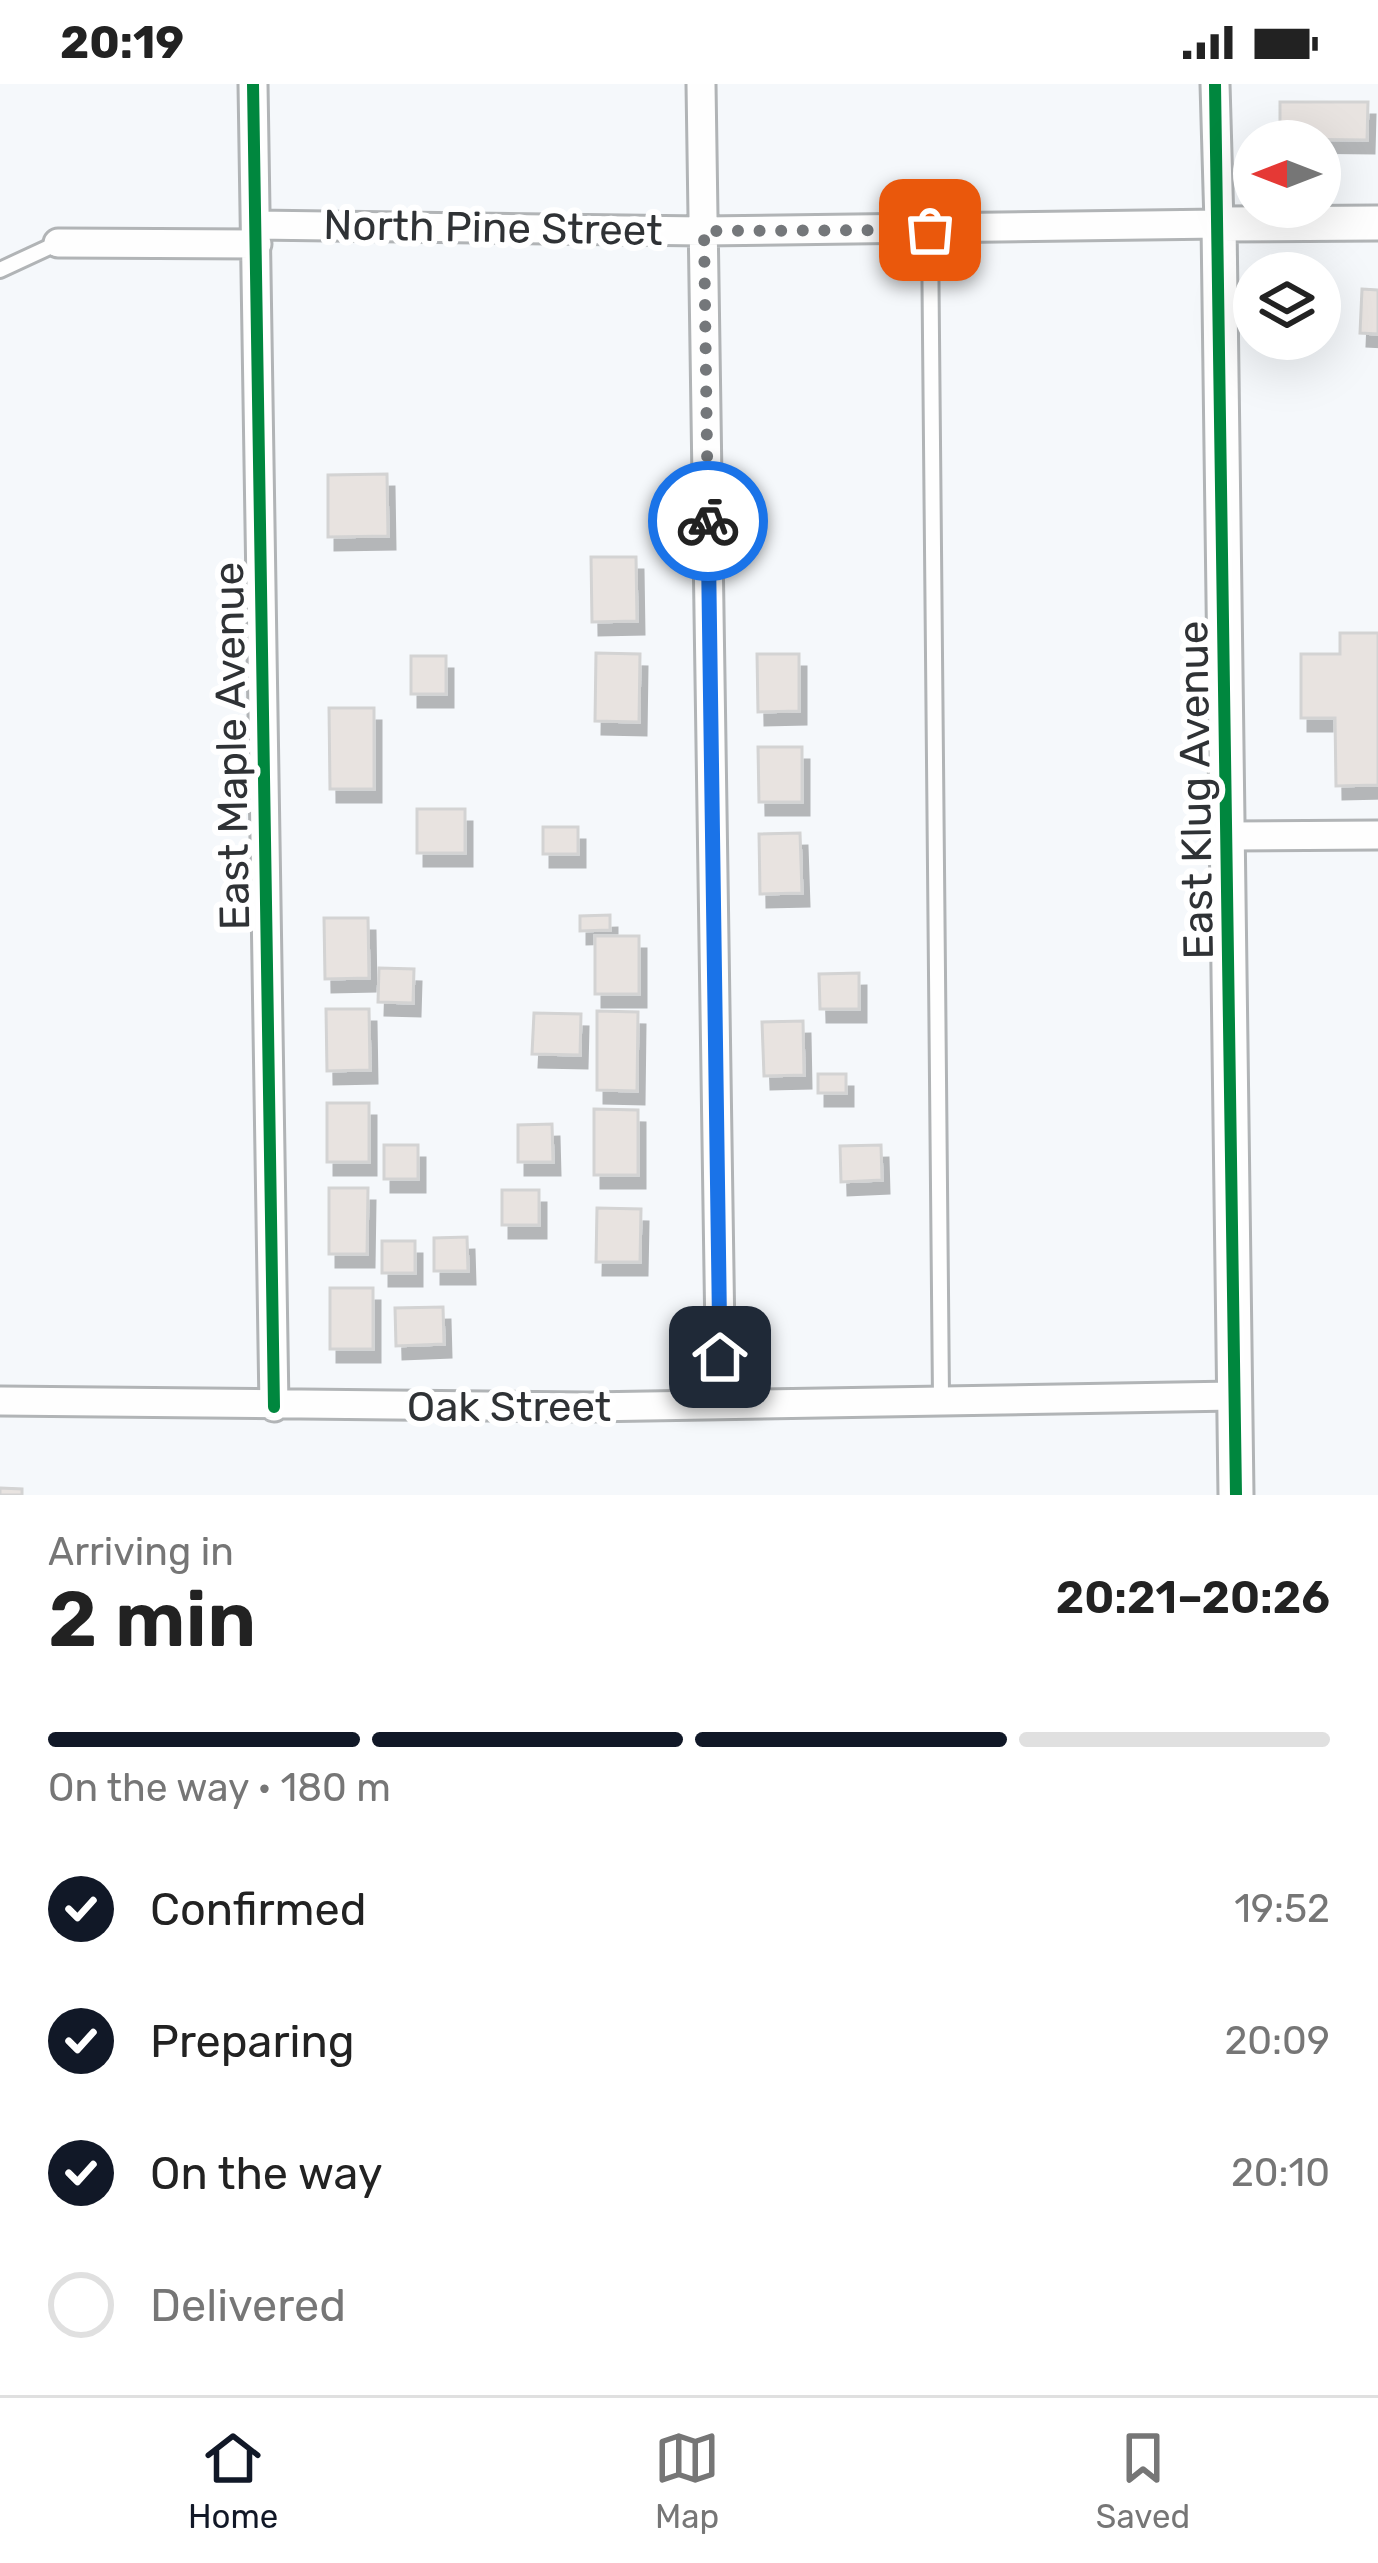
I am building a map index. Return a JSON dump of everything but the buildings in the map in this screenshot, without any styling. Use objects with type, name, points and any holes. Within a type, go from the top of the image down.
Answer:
[{"type":"street","name":"East Maple Avenue","points":[[253,84],[274,1408]]},
{"type":"street","points":[[701,84],[721,1404]]},
{"type":"street","name":"East Klug Avenue","points":[[1215,84],[1231,836],[1236,1495]]},
{"type":"street","name":"North Pine Street","points":[[58,242],[256,234],[1378,224]]},
{"type":"street","points":[[1231,836],[1378,835]]},
{"type":"street","name":"Oak Street","points":[[0,1401],[274,1408],[1234,1396]]},
{"type":"lane","points":[[930,230],[941,1398]]},
{"type":"lane","points":[[0,269],[58,242]]},
{"type":"cycle path","points":[[253,84],[274,1407]]},
{"type":"cycle path","points":[[1215,84],[1236,1495]]},
{"type":"way so far","points":[[708,521],[704,231],[930,230]]},
{"type":"route","points":[[708,521],[720,1357]]}]
